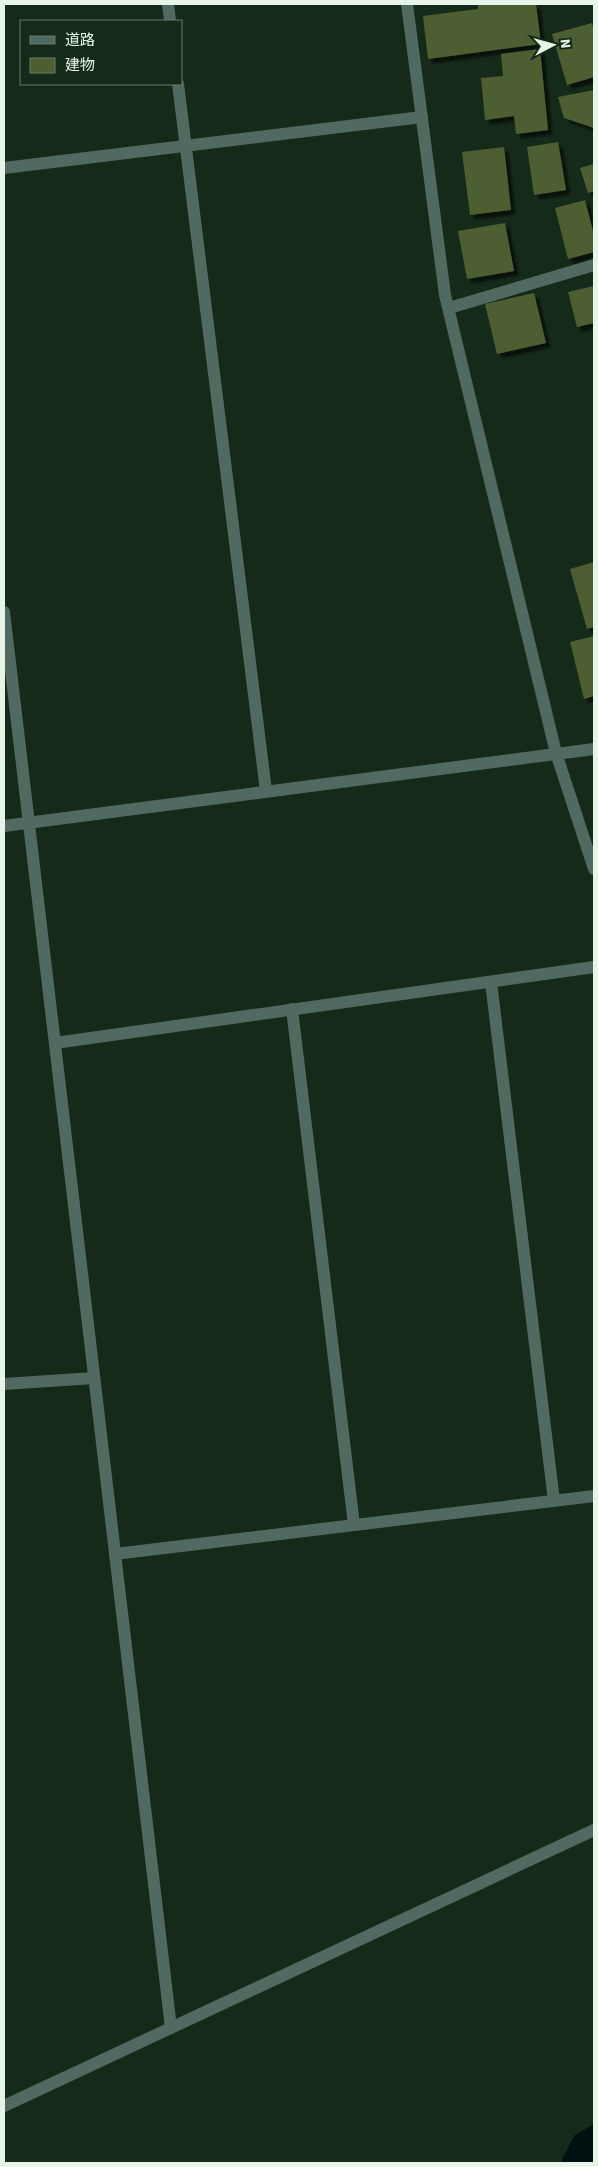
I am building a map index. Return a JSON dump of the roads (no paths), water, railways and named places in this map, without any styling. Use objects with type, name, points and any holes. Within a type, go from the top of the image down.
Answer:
[{"type":"street","points":[[168,4],[170,20]]},
{"type":"street","points":[[407,4],[445,296],[556,753],[594,870]]},
{"type":"street","points":[[178,85],[266,791]]},
{"type":"street","points":[[4,168],[422,117]]},
{"type":"street","points":[[449,308],[594,265]]},
{"type":"street","points":[[4,612],[171,2028]]},
{"type":"street","points":[[4,826],[594,749]]},
{"type":"street","points":[[55,1043],[594,967]]},
{"type":"street","points":[[491,982],[554,1501]]},
{"type":"street","points":[[292,1009],[354,1526]]},
{"type":"street","points":[[4,1384],[94,1378]]},
{"type":"street","points":[[115,1554],[594,1496]]},
{"type":"street","points":[[4,2106],[594,1830]]}]
